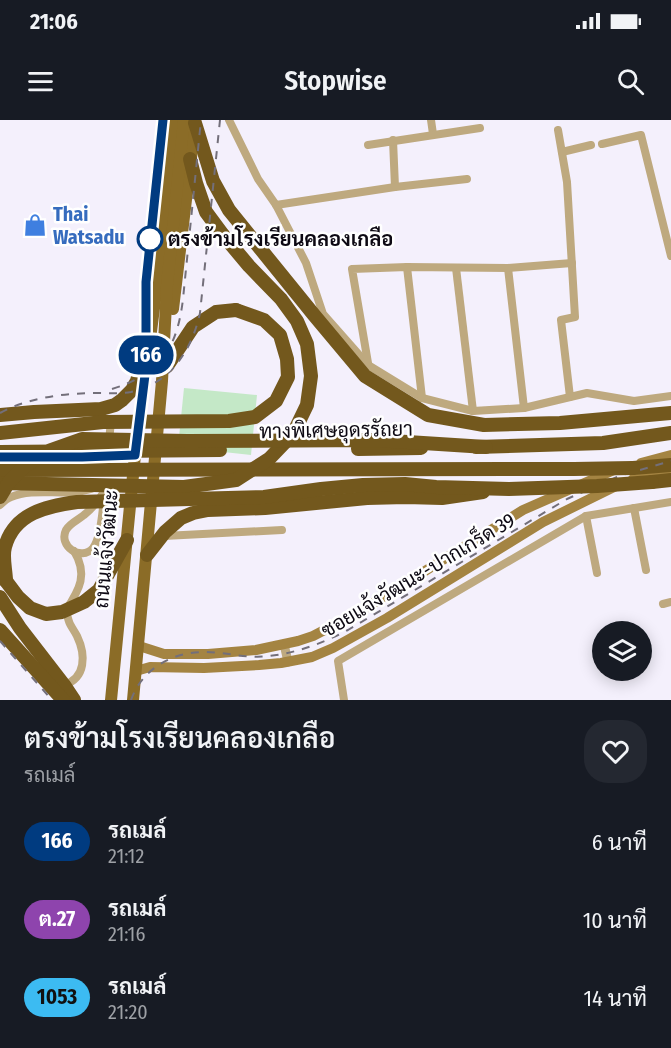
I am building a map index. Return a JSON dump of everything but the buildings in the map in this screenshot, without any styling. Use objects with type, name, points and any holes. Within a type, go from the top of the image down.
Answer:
[{"type":"highway","points":[[191,121],[213,181],[228,210],[365,376],[428,415],[484,425],[560,423],[671,413]]},
{"type":"highway","points":[[0,483],[184,487],[236,480],[269,459],[293,434],[307,405],[311,376],[307,344],[297,321],[281,299],[222,235],[206,212],[190,159]]},
{"type":"highway","points":[[0,433],[103,422],[229,421],[255,417],[276,401],[288,377],[287,359],[280,336],[264,320],[236,310],[216,312],[193,327],[167,366]]},
{"type":"highway","points":[[0,415],[101,409],[115,405],[132,390],[137,381],[146,343]]},
{"type":"highway","name":"ทางพิเศษอุดรรัถยา","points":[[0,452],[486,447],[603,443],[671,433]]},
{"type":"highway","points":[[0,497],[9,482],[25,466],[51,450],[82,439],[376,440],[486,447]]},
{"type":"highway","name":"ทางพิเศษอุดรรัถยา","points":[[0,470],[574,469],[671,465]]},
{"type":"highway","points":[[127,540],[99,590],[84,602],[62,612],[46,614],[30,608],[6,581],[4,548],[13,529],[29,514],[52,505],[77,502],[264,497],[363,485],[405,484],[509,489],[597,486],[671,480]]},
{"type":"highway","points":[[147,555],[162,536],[181,519],[193,513],[208,510],[265,508],[368,498],[442,498],[509,489]]},
{"type":"highway","points":[[0,597],[20,628],[74,700]]},
{"type":"highway","points":[[0,630],[63,700]]},
{"type":"main road","name":"ถนนแจ้งวัฒนะ","points":[[146,367],[146,282],[163,120]]},
{"type":"main road","name":"ถนนแจ้งวัฒนะ","points":[[162,381],[167,366],[190,159],[191,121],[177,128]]},
{"type":"main road","name":"ถนนแจ้งวัฒนะ","points":[[111,700],[135,455],[177,128]]},
{"type":"main road","name":"ถนนแจ้งวัฒนะ","points":[[133,700],[162,381],[177,128]]},
{"type":"main road","name":"ซอยแจ้งวัฒนะ-ปากเกร็ด 39","points":[[139,646],[164,654],[208,654],[256,650],[313,636],[334,626],[523,510],[618,468],[671,455]]},
{"type":"main road","name":"ซอยแจ้งวัฒนะ-ปากเกร็ด 39","points":[[136,671],[150,667],[204,668],[259,665],[312,657],[387,618],[543,522],[631,480],[671,470]]},
{"type":"street","points":[[229,120],[258,179],[276,205],[306,263],[323,314],[368,365],[422,398],[473,411],[524,408],[587,393],[634,401],[671,396]]},
{"type":"street","points":[[431,120],[433,134]]},
{"type":"street","points":[[469,120],[469,130]]},
{"type":"street","points":[[368,145],[480,128]]},
{"type":"street","points":[[558,130],[567,182],[572,263],[574,317],[561,320],[570,397]]},
{"type":"street","points":[[602,144],[641,135],[671,256]]},
{"type":"street","points":[[393,140],[395,187]]},
{"type":"street","points":[[562,152],[591,145]]},
{"type":"street","points":[[276,205],[467,179]]},
{"type":"street","points":[[368,365],[352,269],[508,268],[572,263]]},
{"type":"street","points":[[407,267],[422,398]]},
{"type":"street","points":[[456,267],[473,411]]},
{"type":"street","points":[[508,268],[524,408]]},
{"type":"street","points":[[101,409],[107,412],[111,420],[105,490],[98,537],[94,547],[80,554],[68,546],[64,539],[65,532],[69,526],[93,507],[105,490]]},
{"type":"street","points":[[0,457],[82,457],[107,460],[135,455]]},
{"type":"street","points":[[0,505],[10,497],[28,493],[81,492],[98,487],[102,469],[97,458]]},
{"type":"street","points":[[344,700],[338,661],[586,516],[671,502]]},
{"type":"street","points":[[634,508],[646,570]]},
{"type":"street","points":[[586,516],[597,573]]},
{"type":"street","points":[[162,536],[282,530]]},
{"type":"street","points":[[64,685],[78,677],[82,666],[82,648],[69,622],[66,610],[74,599],[80,584],[82,570],[74,551]]},
{"type":"street","points":[[284,644],[288,662]]},
{"type":"green space","points":[[184,388],[257,395],[251,455],[178,447]]},
{"type":"railway","points":[[112,389],[129,383],[154,367],[171,345],[176,332],[183,299],[201,120]]},
{"type":"railway","points":[[0,413],[23,403],[48,397],[131,392],[157,381],[177,363],[191,340],[200,313],[220,120]]},
{"type":"railway","points":[[131,700],[136,689],[150,671],[181,655],[204,652],[253,657],[279,655],[310,647],[329,639],[348,630],[567,499],[619,476],[671,461]]},
{"type":"railway","points":[[0,641],[52,700]]},
{"type":"bus line","name":"166","points":[[0,457],[135,455],[146,367],[146,282],[163,120]]},
{"type":"place","name":"Thai Watsadu","points":[[35,225]]},
{"type":"place","name":"ตรงข้ามโรงเรียนคลองเกลือ","points":[[150,239]]}]
